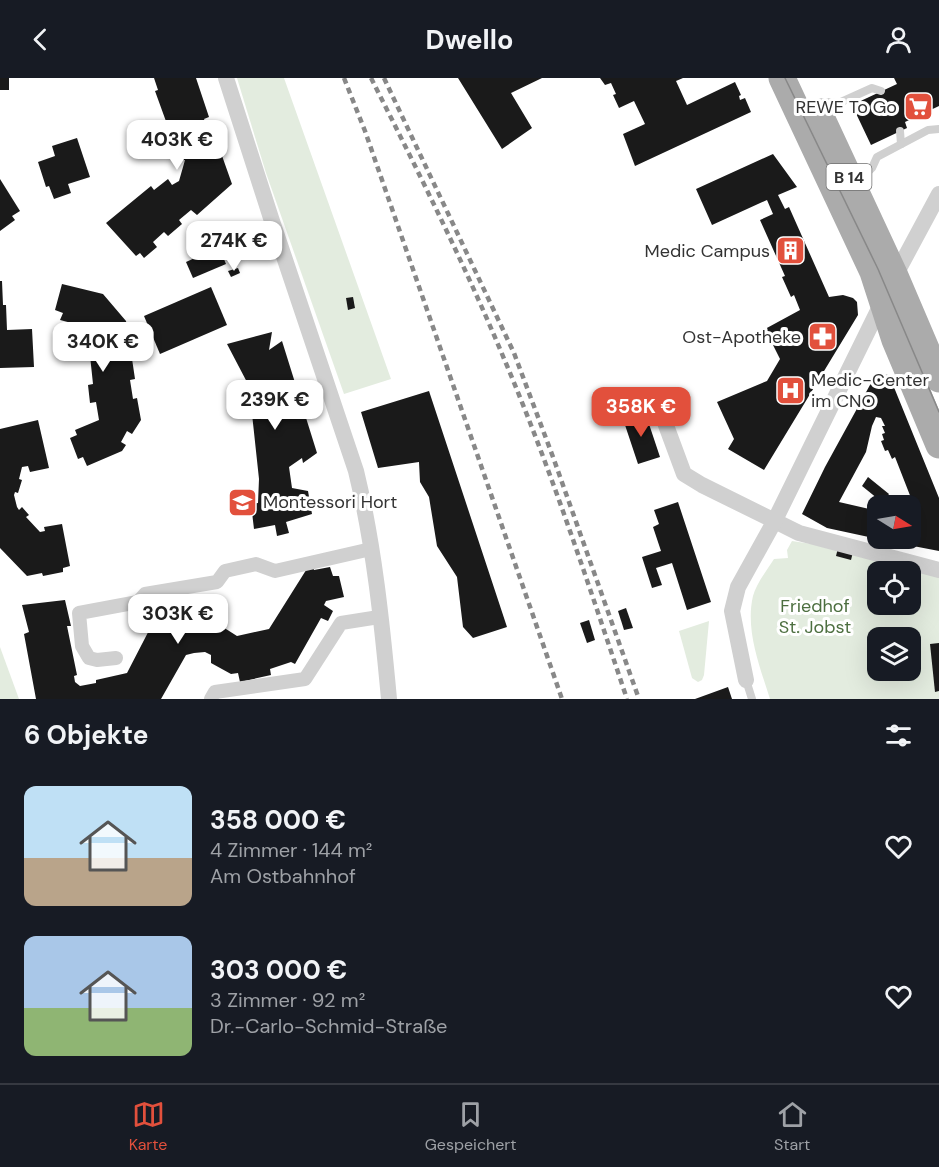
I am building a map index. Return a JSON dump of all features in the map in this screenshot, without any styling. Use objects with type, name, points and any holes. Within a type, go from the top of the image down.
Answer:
[{"type":"main road","name":"B 14","points":[[782,78],[873,272],[895,340],[939,445]]},
{"type":"main road","name":"B 14","points":[[808,90],[895,276],[939,379]]},
{"type":"street","points":[[226,78],[356,471],[371,549],[389,699]]},
{"type":"street","points":[[746,680],[732,611],[738,586],[774,522],[895,276],[939,194]]},
{"type":"street","points":[[657,400],[684,474],[702,485],[799,533],[939,570]]},
{"type":"street","points":[[116,658],[97,660],[89,658],[82,646],[79,613],[138,602],[145,594],[217,582],[225,571],[256,564],[276,571],[371,549]]},
{"type":"street","points":[[211,699],[215,692],[240,694],[305,679],[340,623],[380,617]]},
{"type":"lane","points":[[808,90],[841,102],[872,88],[881,91]]},
{"type":"lane","points":[[854,186],[872,168],[877,157],[928,129],[939,129]]},
{"type":"lane","points":[[900,131],[902,144]]},
{"type":"lane","points":[[746,680],[752,699]]},
{"type":"green space","points":[[237,78],[284,78],[391,379],[344,394],[266,173]]},
{"type":"green space","name":"Friedhof St. Jobst","points":[[792,541],[838,548],[891,561],[867,561],[867,615],[921,615],[921,569],[939,573],[939,699],[770,699],[752,635],[751,609],[754,591],[774,559],[788,558],[787,550]]},
{"type":"green space","points":[[709,621],[704,675],[698,682],[692,678],[679,631]]},
{"type":"green space","points":[[0,647],[19,699],[0,699]]},
{"type":"building","points":[[0,78],[9,78],[9,90],[0,90]]},
{"type":"building","points":[[154,78],[196,78],[209,117],[204,119],[206,124],[210,123],[213,130],[209,131],[211,138],[215,136],[232,184],[197,215],[191,210],[179,220],[182,224],[168,236],[164,232],[153,242],[157,247],[144,258],[140,253],[136,256],[106,223],[151,186],[154,190],[168,179],[172,185],[179,181],[185,160],[180,160],[155,91],[158,90]]},
{"type":"building","points":[[458,78],[542,78],[511,93],[532,128],[502,149]]},
{"type":"building","points":[[600,78],[683,78],[676,81],[687,105],[735,82],[741,95],[740,100],[745,98],[751,112],[635,166],[623,134],[645,124],[634,101],[619,108],[611,83],[605,85]]},
{"type":"building","points":[[894,78],[939,78],[939,106],[905,122],[907,128],[871,145],[852,105],[897,84]]},
{"type":"building","points":[[77,138],[90,177],[68,184],[71,193],[54,199],[49,186],[46,187],[38,162],[55,156],[52,146]]},
{"type":"building","points":[[773,154],[797,187],[778,195],[785,209],[789,207],[829,297],[843,295],[853,298],[857,302],[858,315],[764,470],[728,449],[734,439],[717,402],[767,381],[780,359],[765,329],[800,310],[794,295],[791,297],[782,277],[785,276],[760,220],[773,214],[767,200],[712,225],[696,189]]},
{"type":"building","points":[[0,179],[20,211],[12,216],[15,220],[0,231]]},
{"type":"building","points":[[219,247],[226,264],[193,278],[186,262]]},
{"type":"building","points":[[238,268],[240,273],[231,277],[228,271]]},
{"type":"building","points":[[0,281],[2,281],[3,305],[6,305],[7,330],[32,329],[34,367],[0,368]]},
{"type":"building","points":[[62,284],[103,294],[126,321],[129,337],[125,337],[126,353],[131,352],[135,379],[130,380],[133,399],[137,398],[141,420],[132,434],[127,431],[121,442],[126,445],[122,451],[87,466],[83,457],[78,459],[70,438],[77,435],[75,430],[99,420],[96,402],[90,403],[88,385],[93,384],[87,327],[60,320],[63,313],[55,310]]},
{"type":"building","points":[[211,287],[227,325],[160,354],[144,316]]},
{"type":"building","points":[[353,297],[355,308],[348,310],[346,298]]},
{"type":"building","points":[[272,332],[269,350],[282,341],[317,453],[303,463],[302,458],[289,467],[292,488],[308,491],[312,514],[286,522],[289,533],[277,536],[275,525],[254,529],[251,504],[258,503],[259,479],[249,386],[227,344]]},
{"type":"building","points":[[876,374],[889,375],[939,498],[939,551],[921,548],[921,495],[910,495],[895,457],[892,459],[888,450],[885,451],[881,441],[884,440],[882,434],[885,433],[882,426],[885,426],[881,418],[876,417],[866,452],[839,502],[867,508],[867,537],[827,528],[802,514]]},
{"type":"building","points":[[429,391],[507,627],[473,638],[463,627],[457,577],[437,546],[429,497],[420,482],[419,462],[378,468],[361,412]]},
{"type":"building","points":[[645,412],[660,457],[638,464],[623,419]]},
{"type":"building","points":[[38,420],[49,468],[30,472],[28,466],[22,467],[19,479],[22,480],[18,493],[15,492],[14,495],[19,510],[22,507],[29,515],[26,517],[40,532],[45,531],[44,527],[62,524],[70,566],[63,568],[63,572],[27,576],[0,548],[0,429]]},
{"type":"building","points":[[868,477],[889,494],[873,495],[862,486]]},
{"type":"building","points":[[678,502],[711,602],[687,610],[672,563],[656,568],[662,585],[652,588],[642,557],[661,551],[653,527],[659,524],[654,510]]},
{"type":"building","points":[[838,548],[853,552],[851,560],[836,556]]},
{"type":"building","points":[[313,566],[314,570],[330,567],[333,576],[339,576],[344,597],[326,601],[324,605],[333,611],[328,621],[321,618],[295,664],[291,662],[270,669],[271,675],[240,682],[238,673],[231,674],[211,663],[211,655],[205,652],[194,653],[186,655],[161,699],[36,699],[24,634],[29,632],[22,605],[65,600],[71,626],[67,626],[77,675],[74,676],[75,682],[80,686],[127,673],[158,613],[175,610],[176,613],[184,612],[184,615],[194,613],[193,608],[198,607],[217,620],[215,622],[237,636],[269,629],[308,567]]},
{"type":"building","points":[[626,608],[633,628],[624,630],[618,611]]},
{"type":"building","points":[[589,620],[595,640],[587,643],[580,623]]},
{"type":"building","points":[[939,643],[939,691],[935,692],[930,644]]},
{"type":"building","points":[[728,687],[732,699],[695,699]]},
{"type":"tram line","points":[[785,78],[878,269],[939,412]]},
{"type":"railway","points":[[344,78],[365,131],[562,699]]},
{"type":"railway","points":[[371,78],[424,183],[505,361],[554,487],[627,699]]},
{"type":"railway","points":[[384,78],[514,353],[639,699]]},
{"type":"place","name":"REWE To Go","points":[[918,107]]},
{"type":"place","name":"Medic Campus","points":[[791,251]]},
{"type":"place","name":"Ost-Apotheke","points":[[822,337]]},
{"type":"place","name":"Medic-Center im CNO","points":[[790,390]]},
{"type":"place","name":"Montessori Hort","points":[[242,502]]}]
